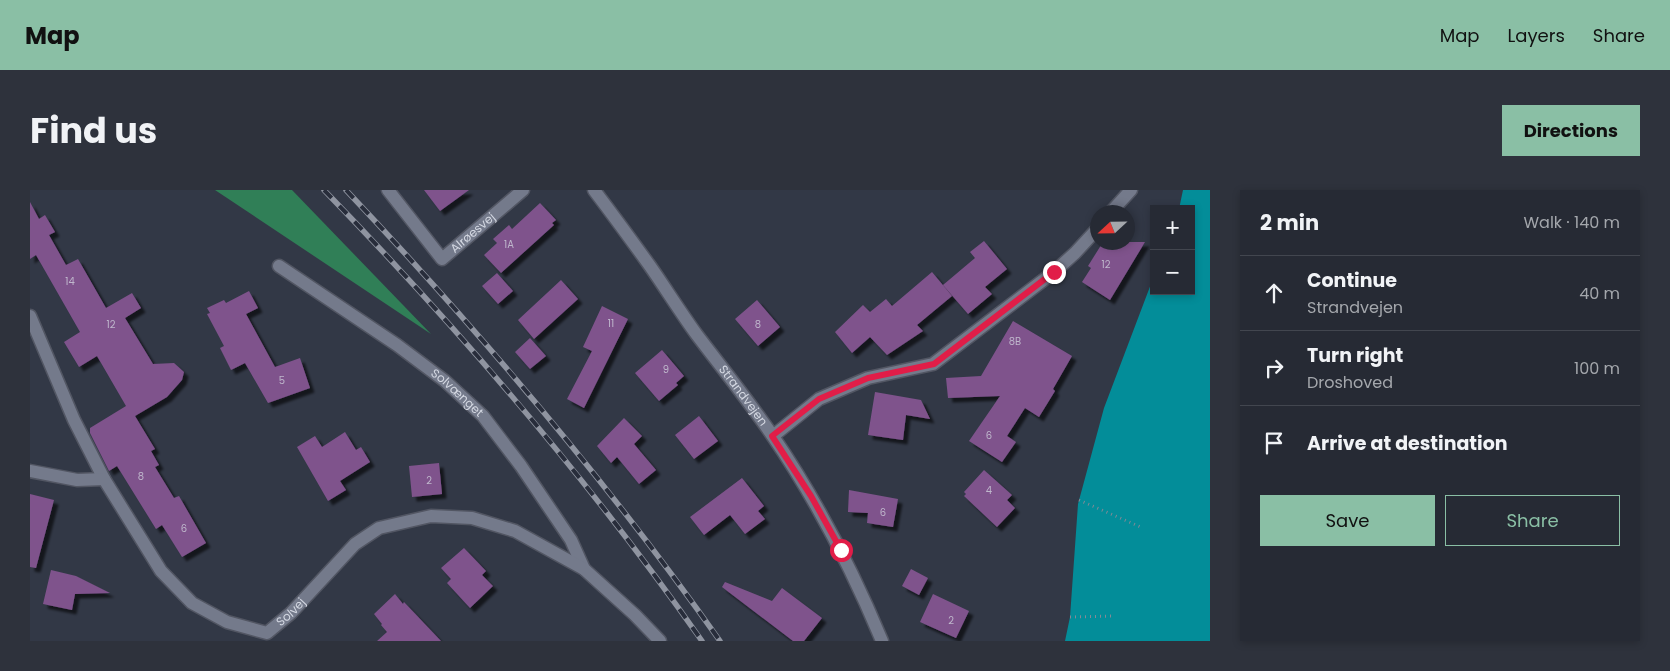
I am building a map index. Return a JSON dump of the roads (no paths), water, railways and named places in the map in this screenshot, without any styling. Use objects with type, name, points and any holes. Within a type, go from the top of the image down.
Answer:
[{"type":"street","name":"Alrøesvej","points":[[388,190],[442,259],[523,190]]},
{"type":"street","name":"Strandvejen","points":[[594,190],[733,381],[811,496],[861,590],[882,641]]},
{"type":"street","points":[[1117,205],[1131,190]]},
{"type":"street","points":[[772,436],[819,399],[868,378],[934,364],[1054,272],[1090,237]]},
{"type":"street","name":"Solvænget","points":[[279,266],[397,345],[445,381],[483,416],[521,466],[572,540],[584,568]]},
{"type":"street","name":"Solvej","points":[[30,316],[74,420],[104,479],[161,571],[192,603],[227,622],[264,637],[291,613],[355,544],[379,528],[430,516],[472,518],[515,531],[584,568],[660,641]]},
{"type":"street","points":[[30,471],[77,480],[104,479]]},
{"type":"water","points":[[1183,190],[1210,190],[1210,641],[1065,641],[1070,617],[1078,504],[1104,408],[1150,287],[1150,295],[1195,295],[1195,205],[1180,205]]},
{"type":"railway","points":[[324,190],[425,297],[522,408],[615,522],[702,641]]},
{"type":"railway","points":[[346,190],[445,298],[541,409],[633,523],[720,641]]}]
